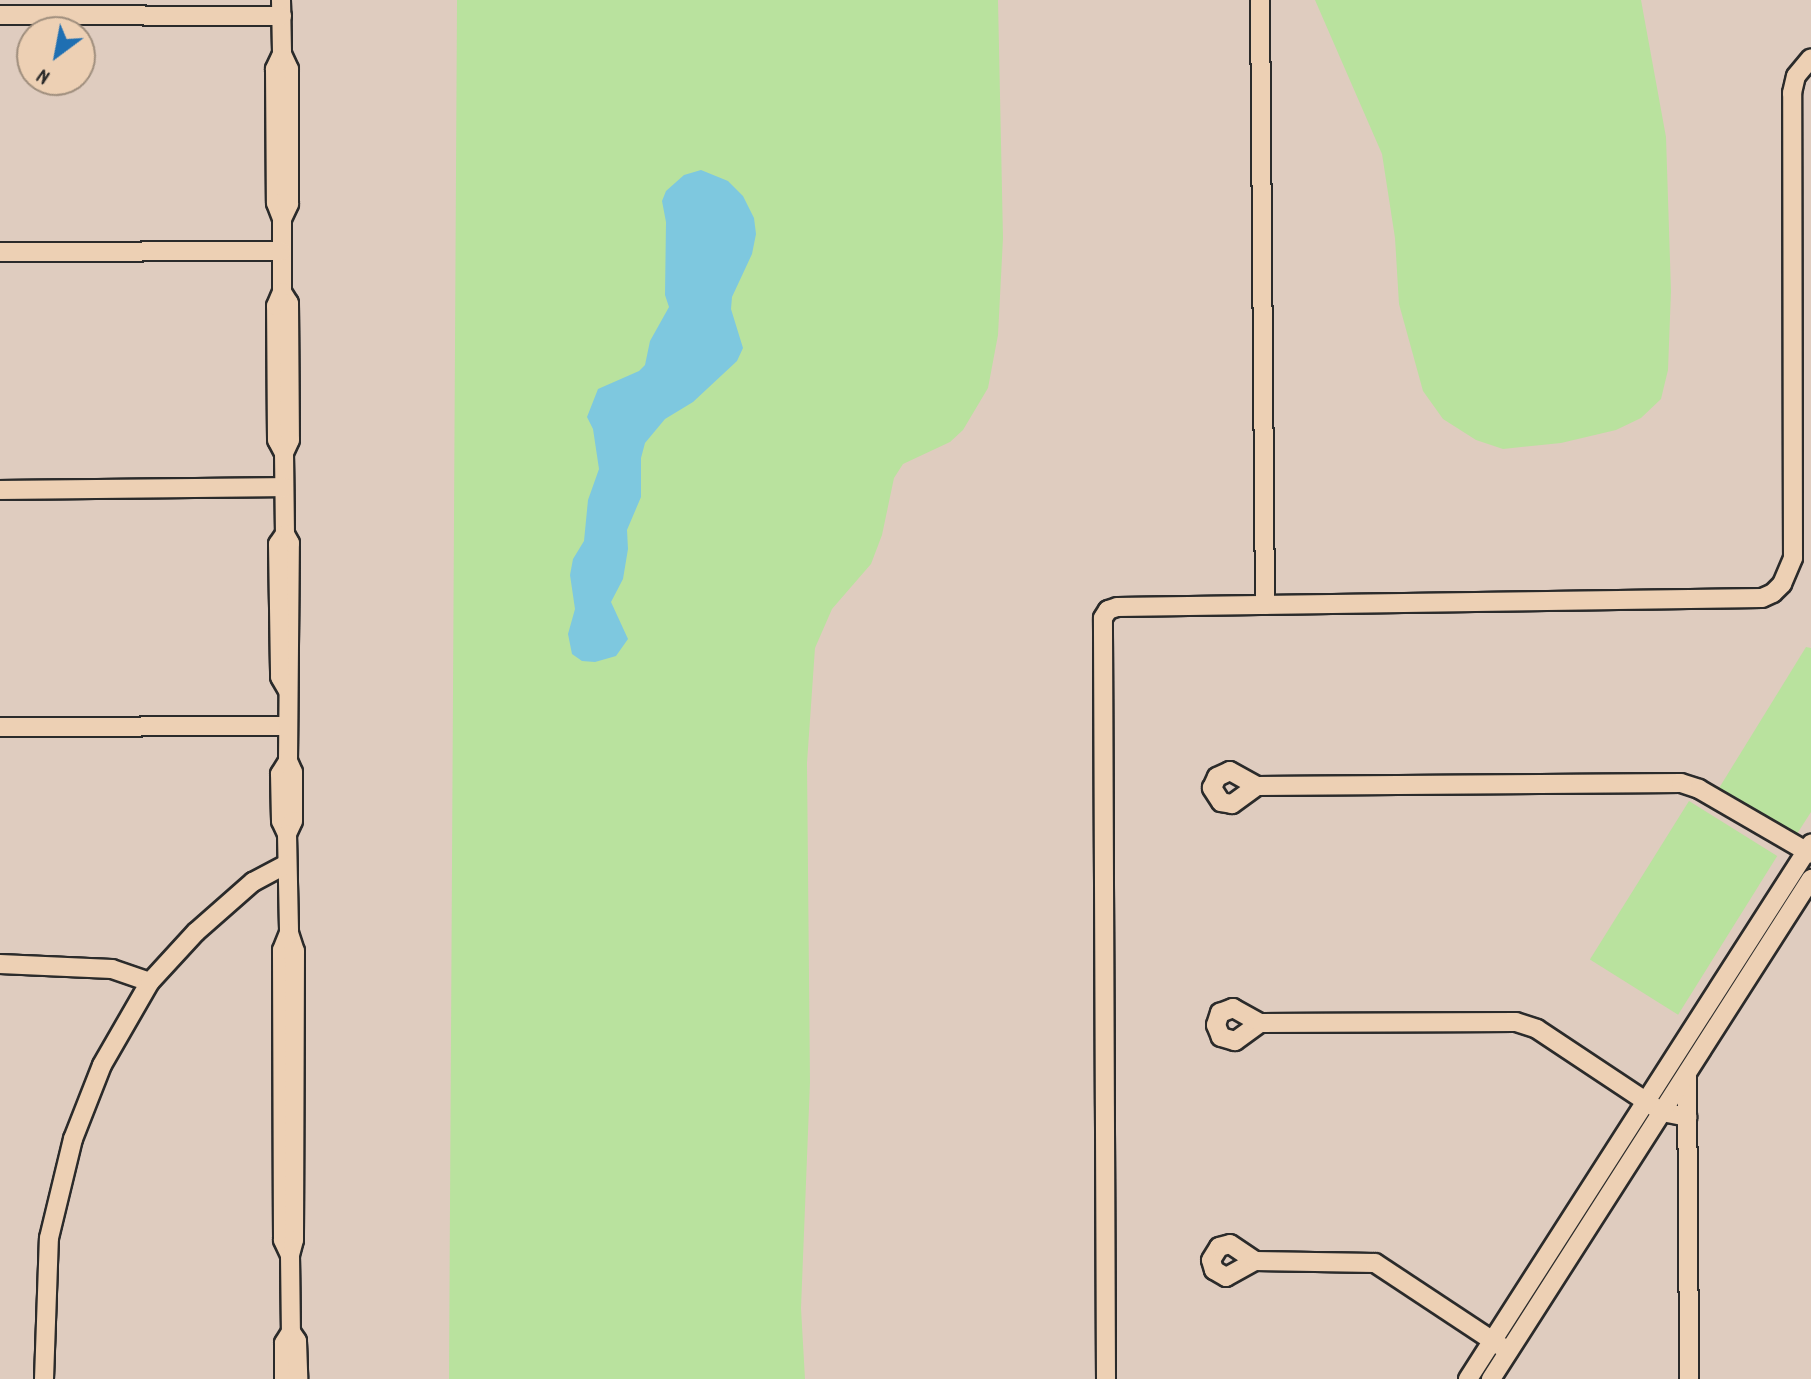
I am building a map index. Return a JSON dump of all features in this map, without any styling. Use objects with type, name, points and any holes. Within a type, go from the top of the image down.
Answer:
[{"type":"street","points":[[1260,0],[1265,605]]},
{"type":"street","points":[[0,15],[282,8],[282,54],[275,69],[276,203],[282,219],[282,292],[289,303],[290,440],[284,453],[284,487],[285,534],[290,543],[288,761],[293,772],[293,821],[287,834],[289,933],[282,950],[289,1056],[283,1240],[290,1255],[291,1332],[297,1341],[298,1379]]},
{"type":"street","points":[[1106,1379],[1103,618],[1108,610],[1117,607],[1762,598],[1782,584],[1793,558],[1792,93],[1796,76],[1811,58]]},
{"type":"street","points":[[0,252],[281,251]]},
{"type":"street","points":[[0,490],[284,487]]},
{"type":"street","points":[[0,727],[288,726]]},
{"type":"street","points":[[1257,786],[1681,783],[1699,789],[1809,850],[1687,1037],[1654,1107],[1491,1379]]},
{"type":"street","points":[[44,1379],[46,1266],[57,1194],[90,1090],[150,982],[228,901],[253,882],[287,864]]},
{"type":"street","points":[[1468,1379],[1654,1107],[1687,1072],[1811,879]]},
{"type":"street","points":[[0,964],[112,969],[150,982]]},
{"type":"street","points":[[1260,1023],[1516,1022],[1547,1035],[1654,1107],[1688,1117]]},
{"type":"street","points":[[1687,1037],[1689,1379]]},
{"type":"street","points":[[1255,1261],[1375,1263],[1508,1352]]},
{"type":"street","points":[[284,1379],[284,1343],[291,1332]]},
{"type":"green space","points":[[457,0],[998,0],[1003,238],[998,335],[988,388],[963,430],[950,442],[903,464],[894,478],[882,535],[871,564],[832,609],[815,648],[807,763],[810,1082],[801,1308],[805,1379],[449,1379]]},
{"type":"green space","points":[[1315,0],[1641,0],[1666,137],[1671,291],[1668,370],[1661,399],[1641,418],[1616,430],[1561,443],[1503,449],[1476,440],[1443,419],[1423,391],[1399,304],[1395,238],[1382,154]]},
{"type":"green space","points":[[1806,647],[1811,648],[1811,812],[1795,837],[1716,793]]},
{"type":"green space","points":[[1689,801],[1777,856],[1678,1015],[1590,960]]},
{"type":"water","points":[[701,170],[728,181],[743,196],[754,218],[756,234],[752,254],[732,297],[731,309],[743,348],[737,361],[693,402],[665,419],[645,443],[641,458],[641,497],[627,530],[628,549],[623,579],[611,602],[628,639],[616,656],[595,662],[582,661],[572,654],[568,634],[575,609],[570,575],[573,559],[584,541],[588,500],[599,469],[593,429],[587,417],[598,389],[639,371],[645,365],[650,341],[669,307],[665,295],[666,222],[662,201],[666,191],[684,175]]}]
